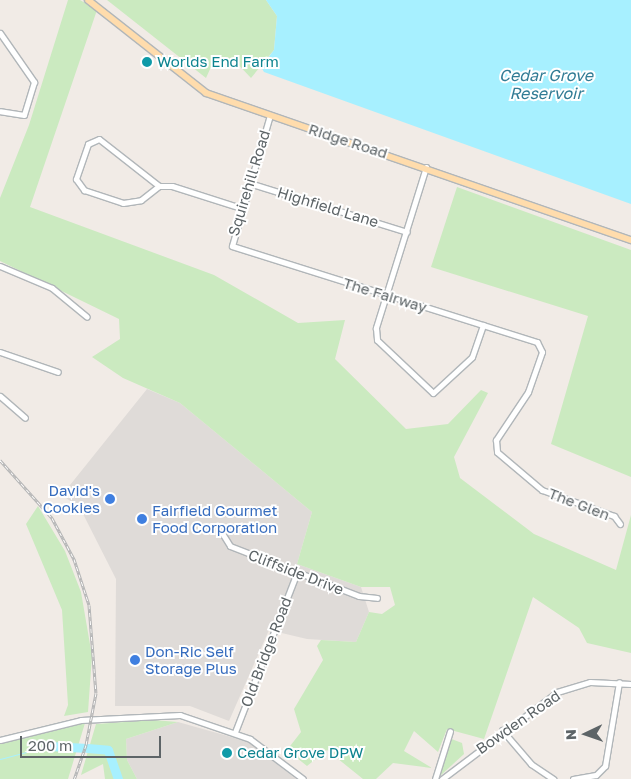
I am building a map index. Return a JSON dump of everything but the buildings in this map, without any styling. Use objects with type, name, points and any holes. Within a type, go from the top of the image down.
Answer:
[{"type":"main road","name":"Ridge Road","points":[[88,0],[196,86],[226,101],[426,167],[631,240]]},
{"type":"street","points":[[0,33],[34,82],[24,115],[0,111]]},
{"type":"street","name":"Squirehill Road","points":[[235,248],[230,242],[270,116]]},
{"type":"street","points":[[159,186],[142,200],[123,203],[82,189],[76,176],[88,144],[99,139],[159,186],[241,208]]},
{"type":"street","points":[[426,167],[386,295],[377,340],[425,390],[437,392],[469,360],[483,325]]},
{"type":"street","name":"Highfield Lane","points":[[249,183],[406,232]]},
{"type":"street","name":"The Fairway","points":[[235,248],[535,341]]},
{"type":"street","points":[[0,266],[52,288],[88,317]]},
{"type":"street","name":"The Glen","points":[[535,341],[542,350],[528,392],[498,438],[497,452],[542,490],[614,516],[620,524]]},
{"type":"street","points":[[0,352],[58,372]]},
{"type":"street","points":[[0,396],[25,418]]},
{"type":"street","name":"Cliffside Drive","points":[[222,532],[230,546],[360,596],[377,598]]},
{"type":"street","name":"Old Bridge Road","points":[[235,732],[297,572]]},
{"type":"street","name":"Bowden Road","points":[[442,779],[502,730],[562,689],[590,682],[631,684]]},
{"type":"street","points":[[573,779],[596,775],[605,766],[619,682]]},
{"type":"street","points":[[0,740],[64,723],[146,714],[186,716],[235,732],[261,744],[303,779]]},
{"type":"street","points":[[502,730],[531,764],[553,779]]},
{"type":"street","points":[[435,779],[450,731]]},
{"type":"shaded area","points":[[147,389],[180,403],[312,512],[297,564],[361,587],[369,612],[356,642],[307,639],[269,630],[229,721],[190,706],[115,706],[116,579],[80,508],[62,495]]},
{"type":"shaded area","points":[[178,722],[249,742],[296,779],[137,779],[127,760],[126,739]]},
{"type":"green space","points":[[68,0],[80,0],[97,10],[30,207],[214,275],[298,323],[345,320],[335,359],[406,429],[448,424],[481,390],[488,393],[454,457],[460,478],[534,534],[616,570],[631,515],[631,653],[587,643],[579,628],[533,597],[484,739],[447,729],[438,752],[414,731],[404,751],[432,768],[393,763],[376,779],[363,779],[327,750],[307,766],[287,750],[301,732],[294,709],[323,660],[317,646],[321,640],[356,642],[369,612],[382,614],[395,605],[390,587],[361,587],[297,564],[312,512],[180,403],[123,378],[92,357],[120,339],[119,319],[0,261],[0,198],[29,125]]},
{"type":"green space","points":[[107,0],[266,0],[277,16],[274,50],[251,78],[232,58],[211,67],[206,78]]},
{"type":"green space","points":[[457,187],[631,250],[631,477],[551,444],[588,316],[431,267]]},
{"type":"green space","points":[[38,506],[65,551],[81,592],[92,656],[88,712],[64,716],[68,705],[62,610],[26,524]]},
{"type":"green space","points":[[153,720],[178,722],[126,739],[127,760],[137,779],[105,779],[103,764],[81,775],[96,724]]},
{"type":"green space","points":[[85,723],[68,779],[0,779],[0,744]]},
{"type":"green space","points":[[449,738],[462,743],[464,754],[440,776]]},
{"type":"water","name":"Cedar Grove Reservoir","points":[[266,0],[631,0],[631,204],[264,72],[261,67],[274,50],[277,16]]},
{"type":"waterway","points":[[0,759],[49,746]]},
{"type":"waterway","points":[[49,746],[83,748]]},
{"type":"waterway","points":[[87,748],[108,750],[118,779]]},
{"type":"railway","points":[[0,460],[52,518],[74,559],[89,605],[96,693],[86,745],[74,779]]},
{"type":"place","name":"Worlds End Farm","points":[[147,62]]},
{"type":"place","name":"David's Cookies","points":[[110,499]]},
{"type":"place","name":"Fairfield Gourmet Food Corporation","points":[[142,519]]},
{"type":"place","name":"Don-Ric Self Storage Plus","points":[[135,660]]},
{"type":"place","name":"Cedar Grove DPW","points":[[227,753]]}]
